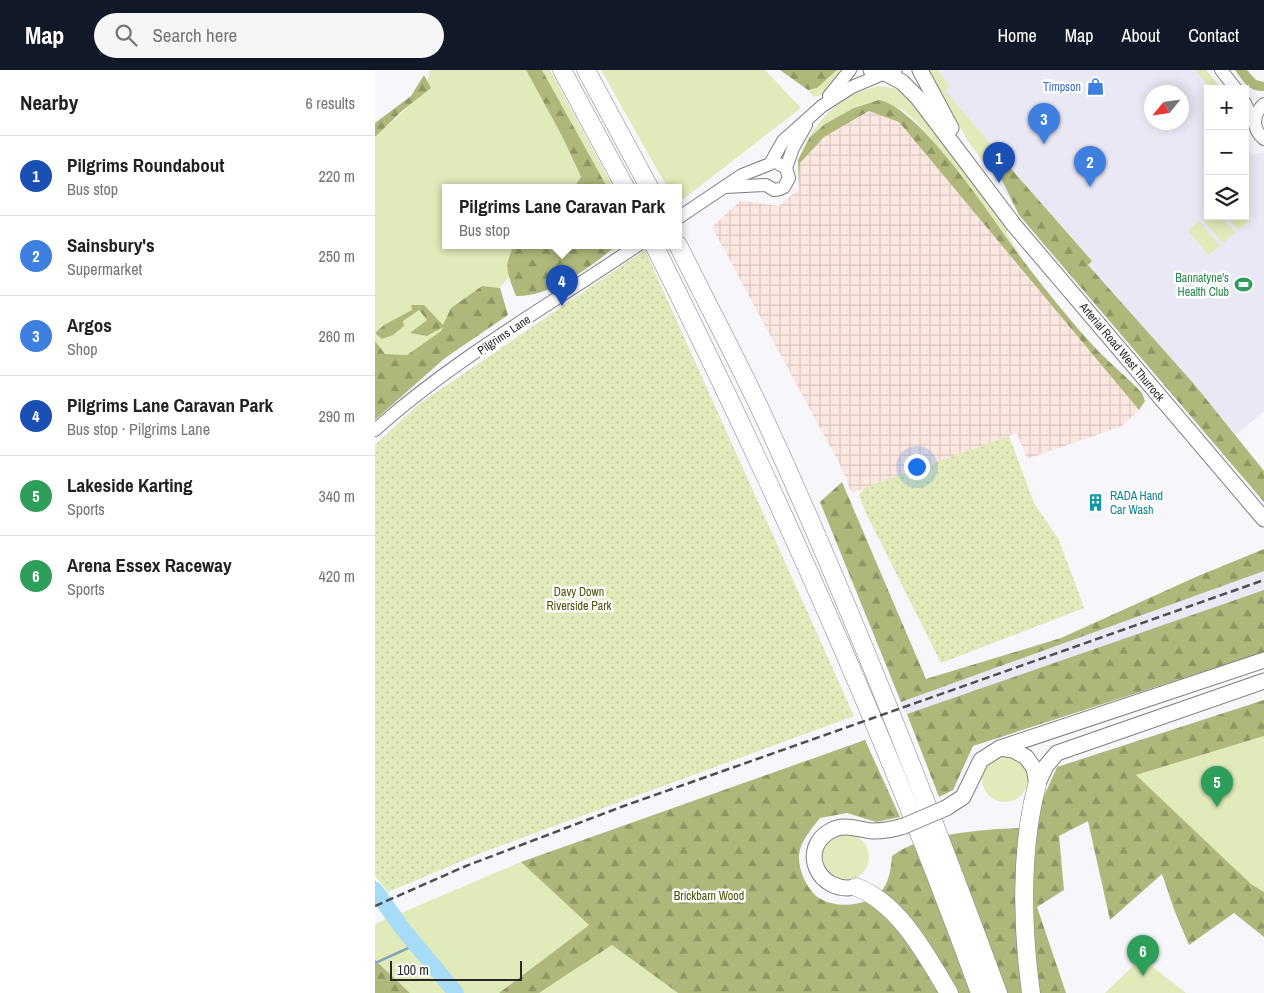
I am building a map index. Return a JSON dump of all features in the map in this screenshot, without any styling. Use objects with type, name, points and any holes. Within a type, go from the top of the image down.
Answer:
[{"type":"highway","points":[[562,70],[623,184]]},
{"type":"highway","points":[[586,70],[647,184]]},
{"type":"highway","points":[[656,249],[735,406],[820,591],[909,809],[981,993]]},
{"type":"highway","points":[[680,249],[761,413],[847,609],[928,808],[998,993]]},
{"type":"highway","points":[[1031,993],[1027,956],[1025,893],[1029,824],[1037,785]]},
{"type":"highway","points":[[856,887],[875,896],[887,906],[916,942],[949,993]]},
{"type":"main road","points":[[725,187],[766,186],[775,190],[784,187],[789,178],[786,168],[793,148],[803,129],[850,70]]},
{"type":"main road","name":"Arterial Road West Thurrock","points":[[920,70],[983,183]]},
{"type":"main road","points":[[1221,70],[1233,85]]},
{"type":"main road","points":[[766,186],[762,176],[783,142],[821,106],[884,71]]},
{"type":"main road","name":"Arterial Road West Thurrock","points":[[884,71],[902,82],[914,94],[1021,232],[1264,519]]},
{"type":"main road","points":[[1249,96],[1264,100]]},
{"type":"main road","points":[[1255,123],[1258,110],[1264,104]]},
{"type":"main road","points":[[1249,112],[1258,134],[1264,139]]},
{"type":"main road","points":[[682,215],[742,175],[768,165],[780,164],[786,168]]},
{"type":"main road","name":"Pilgrims Lane","points":[[375,430],[405,404],[445,375],[633,249]]},
{"type":"main road","points":[[856,887],[839,888],[825,881],[816,867],[815,858],[819,842],[830,831],[844,827],[881,831],[904,826],[946,808],[963,797],[981,760],[1000,748],[1264,660]]},
{"type":"main road","points":[[1037,785],[1046,766],[1057,753],[1264,681]]},
{"type":"main road","points":[[1000,748],[1013,750],[1026,757],[1035,768],[1037,785]]},
{"type":"shaded area","points":[[931,70],[1206,70],[1219,85],[1204,85],[1204,220],[1249,220],[1249,148],[1251,155],[1264,153],[1264,411],[1223,446],[1017,208],[980,159]]},
{"type":"shaded area","points":[[870,111],[899,122],[1139,410],[1122,426],[1027,459],[1017,433],[852,493],[841,467],[712,227],[740,201],[779,206],[799,189],[800,163],[824,137]]},
{"type":"shaded area","points":[[1264,571],[1264,591],[907,714],[901,702]]},
{"type":"green space","points":[[430,70],[526,70],[562,136],[581,178],[576,184],[442,184],[442,249],[513,249],[507,258],[509,277],[500,288],[482,286],[451,308],[441,331],[407,355],[385,354],[375,341],[375,137],[408,107],[428,80]]},
{"type":"green space","points":[[526,70],[542,70],[605,184],[576,184],[581,177],[562,136]]},
{"type":"green space","points":[[542,70],[550,70],[611,184],[603,183]]},
{"type":"green space","points":[[601,70],[765,70],[801,108],[682,200],[682,184],[665,184]]},
{"type":"green space","points":[[780,70],[837,70],[817,88],[808,90]]},
{"type":"green space","points":[[837,70],[842,70],[823,94],[814,97],[808,90],[817,88]]},
{"type":"green space","points":[[928,70],[937,70],[950,86],[945,91],[1004,162],[1000,167],[1000,177],[997,179],[969,143]]},
{"type":"green space","points":[[1195,70],[1206,70],[1218,85],[1208,85]]},
{"type":"green space","points":[[1235,70],[1247,70],[1256,80],[1264,82],[1264,91],[1254,90],[1244,82]]},
{"type":"green space","points":[[424,75],[431,88],[403,110],[375,137],[375,123],[411,96]]},
{"type":"green space","points":[[879,86],[897,89],[908,95],[1006,229],[1024,262],[944,154],[911,117],[901,109],[885,107],[854,108],[798,160],[811,134],[829,112],[851,96]]},
{"type":"green space","points":[[879,100],[897,108],[916,124],[958,171],[1060,308],[1098,351],[1142,393],[1145,401],[1139,410],[899,122],[869,111],[824,137],[800,163],[799,189],[798,160],[810,137],[825,124],[854,108]]},
{"type":"green space","points":[[1005,162],[1092,261],[1088,265],[1194,384],[1264,471],[1264,502],[1019,215],[1001,178],[1002,165]]},
{"type":"green space","points":[[1204,217],[1204,220],[1224,220],[1235,232],[1223,243],[1202,219]]},
{"type":"green space","points":[[1229,220],[1250,220],[1238,230]]},
{"type":"green space","points":[[1199,221],[1220,246],[1209,255],[1188,231]]},
{"type":"green space","points":[[513,249],[612,249],[583,271],[556,286],[543,292],[516,296],[507,264]]},
{"type":"green space","name":"Davy Down Riverside Park","points":[[645,250],[854,716],[481,853],[388,892],[375,876],[375,445],[419,404]]},
{"type":"green space","points":[[482,286],[500,288],[508,315],[445,358],[375,420],[375,341],[385,354],[407,355],[441,331],[443,327],[427,336],[410,333],[427,320],[419,310],[403,321],[404,326],[393,335],[382,339],[375,333],[384,325],[412,310],[411,305],[424,305],[443,325],[451,308]]},
{"type":"green space","points":[[1009,436],[1034,503],[1059,540],[1084,608],[941,663],[865,511],[859,495],[864,488]]},
{"type":"green space","points":[[842,482],[926,679],[1061,638],[1198,576],[1264,549],[1264,571],[901,702],[820,502]]},
{"type":"green space","points":[[1264,590],[1264,652],[973,746],[953,790],[939,797],[907,714]]},
{"type":"green space","name":"Brickbarn Wood","points":[[1264,700],[1264,736],[1136,775],[1251,884],[1264,892],[1264,937],[1234,913],[1189,945],[1162,874],[1110,920],[1088,821],[1059,836],[1064,890],[1037,907],[1066,993],[678,993],[612,945],[539,993],[499,993],[589,925],[521,862],[865,740],[900,817],[876,822],[847,813],[820,818],[803,841],[799,858],[804,879],[816,896],[841,905],[860,903],[869,900],[883,889],[889,877],[892,856],[905,848],[920,842],[953,834],[1019,828],[1040,805],[1057,767]]},
{"type":"green space","points":[[1264,736],[1264,892],[1251,884],[1136,775]]},
{"type":"green space","points":[[1005,756],[1018,760],[1024,766],[1028,779],[1024,792],[1018,798],[1005,802],[992,798],[986,792],[982,779],[986,766],[992,760]]},
{"type":"green space","points":[[846,834],[859,838],[865,844],[869,857],[865,870],[859,876],[846,880],[833,876],[827,870],[823,857],[827,844],[833,838]]},
{"type":"green space","points":[[521,862],[589,925],[499,993],[410,993],[375,960],[375,924]]},
{"type":"green space","points":[[612,945],[678,993],[539,993]]},
{"type":"green space","points":[[1141,958],[1186,993],[1105,993]]},
{"type":"green space","points":[[375,960],[410,993],[375,993]]},
{"type":"water","points":[[375,881],[421,941],[410,948],[375,899]]},
{"type":"pier","points":[[389,896],[396,905],[380,912],[375,902]]},
{"type":"waterway","points":[[375,890],[402,928],[456,993]]},
{"type":"waterway","points":[[375,963],[415,945]]},
{"type":"railway","points":[[375,906],[466,866],[621,807],[1264,580]]},
{"type":"place","name":"Timpson","points":[[1095,87]]},
{"type":"place","name":"Argos","points":[[1044,144]]},
{"type":"place","name":"Pilgrims Roundabout","points":[[999,183]]},
{"type":"place","name":"Sainsbury's","points":[[1090,187]]},
{"type":"place","name":"Bannatyne's Health Club","points":[[1243,285]]},
{"type":"place","name":"Pilgrims Lane Caravan Park","points":[[562,306]]},
{"type":"place","name":"RADA Hand Car Wash","points":[[1096,503]]},
{"type":"place","name":"Lakeside Karting","points":[[1217,807]]},
{"type":"place","name":"Arena Essex Raceway","points":[[1143,976]]}]
